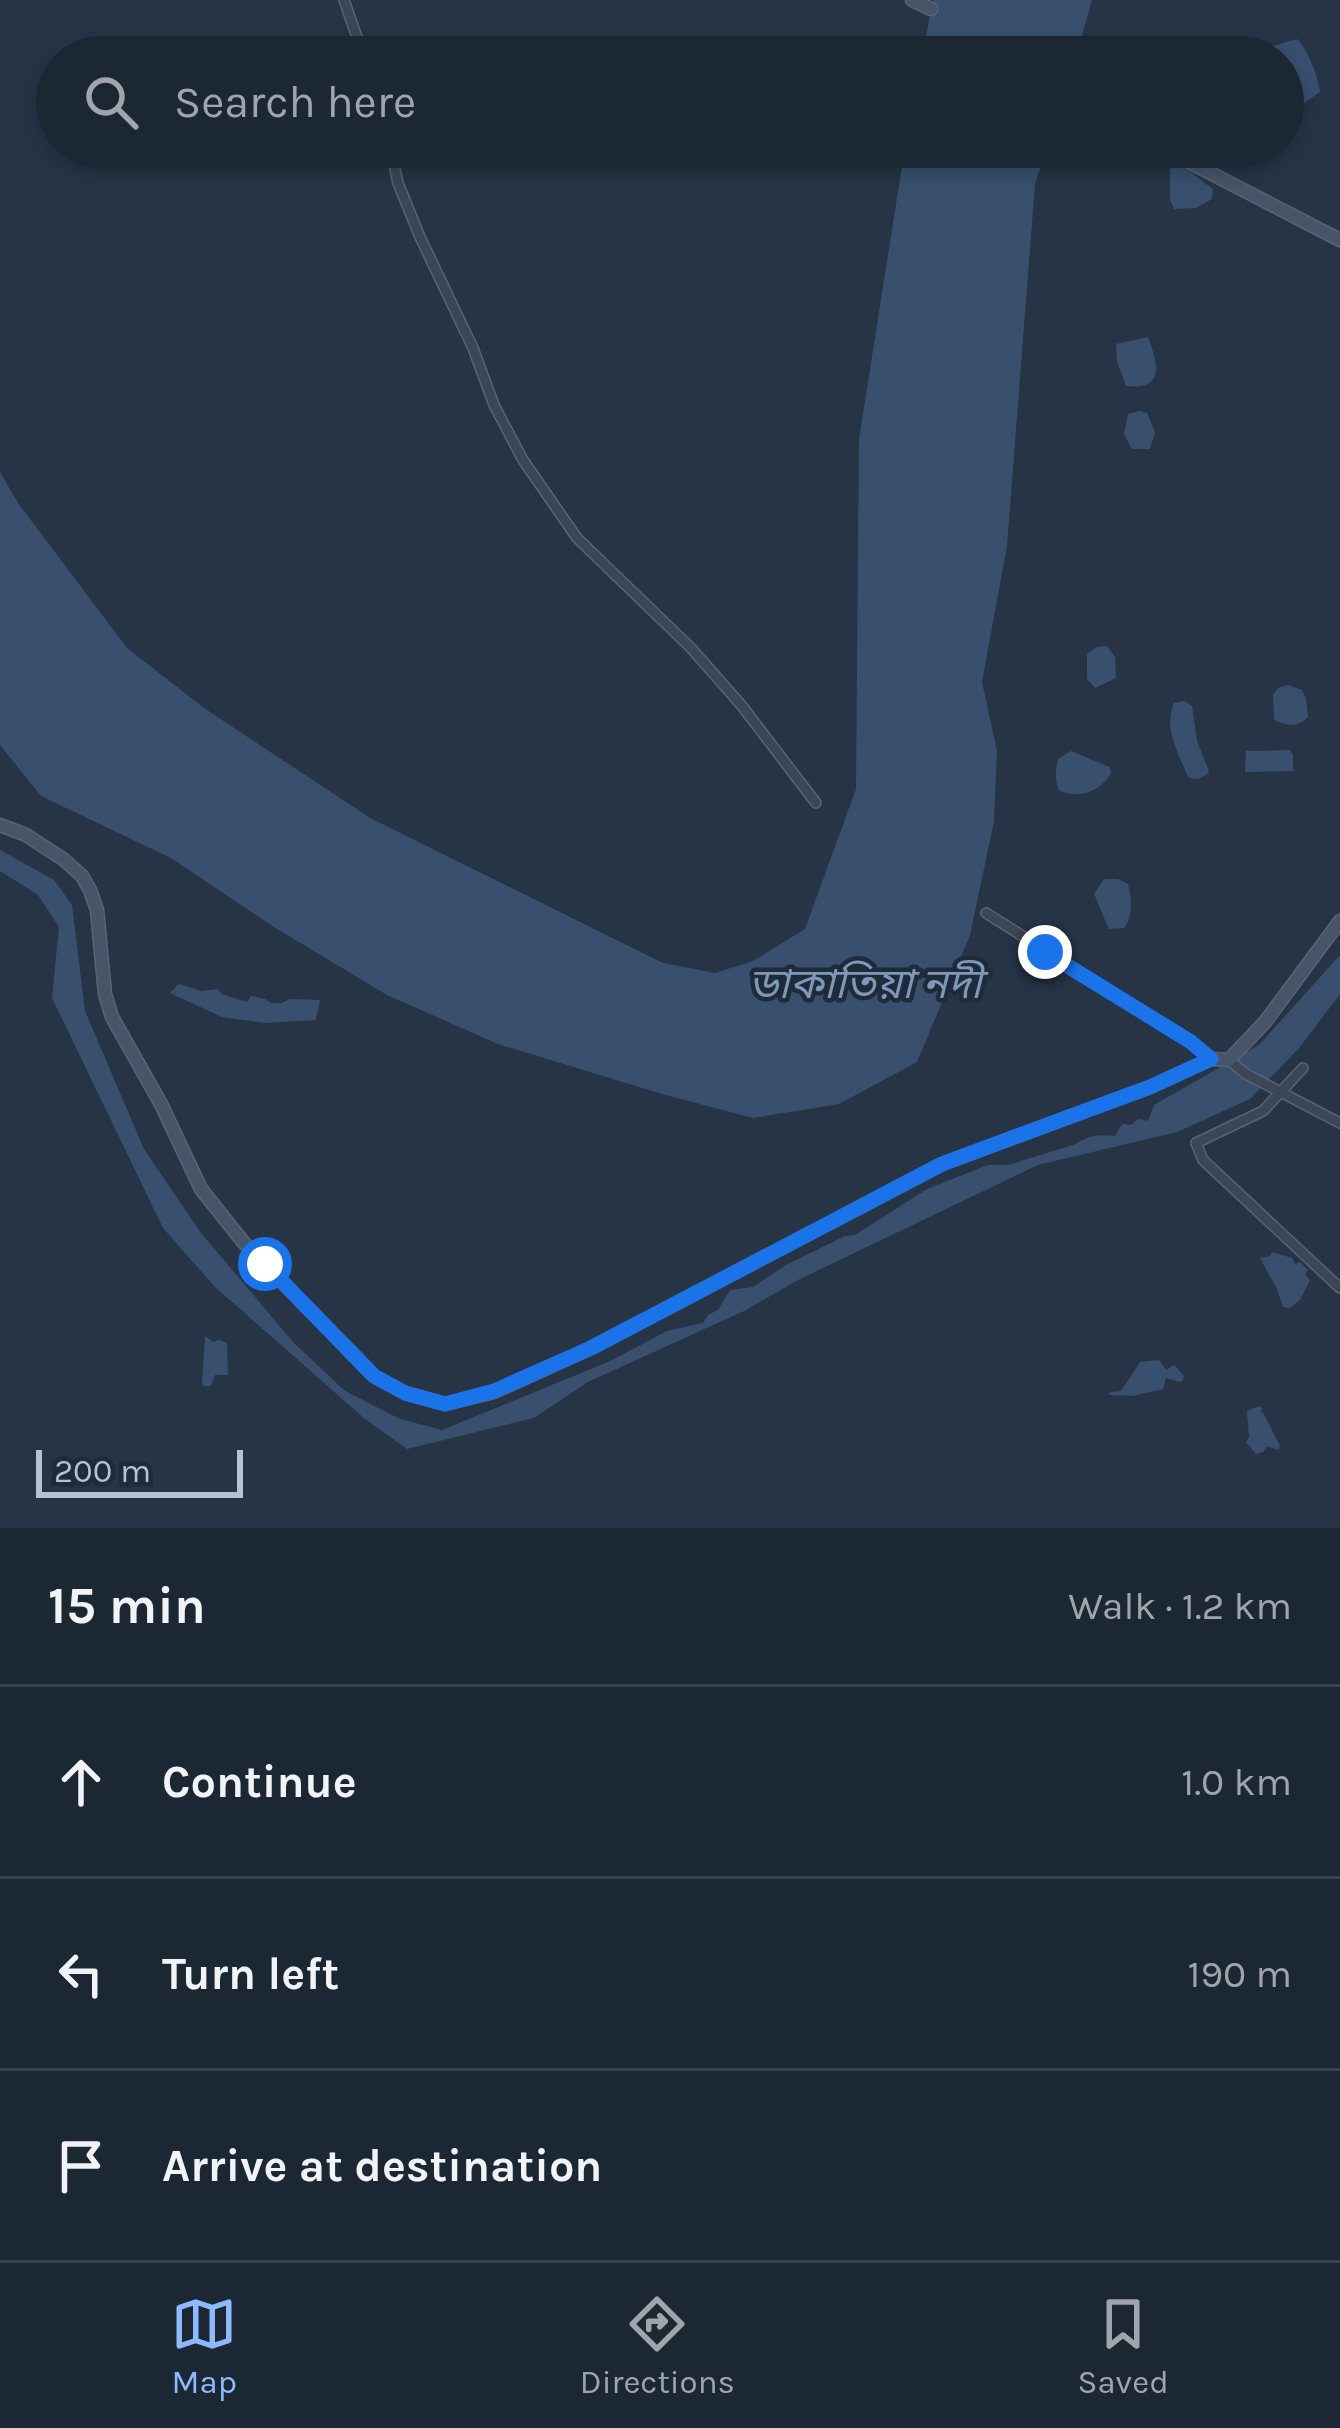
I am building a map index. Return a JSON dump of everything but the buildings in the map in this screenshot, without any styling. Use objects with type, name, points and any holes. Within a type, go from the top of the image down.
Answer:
[{"type":"main road","points":[[912,0],[931,9]]},
{"type":"main road","points":[[1201,168],[1340,240]]},
{"type":"main road","points":[[0,825],[63,859],[90,890],[112,1017],[202,1189],[244,1243],[374,1376],[405,1393],[445,1404],[494,1391],[591,1348],[942,1164],[1150,1087],[1211,1059],[1229,1060],[1265,1022],[1340,921]]},
{"type":"street","points":[[344,0],[357,36]]},
{"type":"street","points":[[395,168],[494,405],[523,460],[578,538],[691,647],[816,803]]},
{"type":"street","points":[[986,913],[1211,1059]]},
{"type":"street","points":[[1229,1060],[1246,1074],[1340,1123]]},
{"type":"street","points":[[1303,1068],[1262,1111],[1196,1143],[1203,1160],[1340,1288]]},
{"type":"water","points":[[933,0],[1092,0],[1082,36],[926,36]]},
{"type":"water","points":[[1304,49],[1312,64],[1320,92],[1304,103]]},
{"type":"water","name":"ডাকাতিয়া নদী","points":[[902,168],[1040,168],[1035,184],[1007,546],[982,682],[997,751],[994,821],[970,935],[917,1062],[839,1104],[753,1118],[498,1044],[387,995],[171,858],[41,796],[0,745],[0,472],[127,648],[204,708],[370,818],[663,963],[715,973],[753,961],[805,929],[856,789],[859,439]]},
{"type":"water","points":[[1170,169],[1188,170],[1213,189],[1212,199],[1196,208],[1174,209]]},
{"type":"water","points":[[1148,337],[1156,373],[1148,384],[1126,386],[1116,344]]},
{"type":"water","points":[[1147,413],[1155,432],[1150,449],[1132,449],[1124,434],[1128,414]]},
{"type":"water","points":[[1107,646],[1115,657],[1116,678],[1095,688],[1087,679],[1087,654]]},
{"type":"water","points":[[1288,685],[1302,690],[1308,717],[1288,725],[1274,720],[1273,695]]},
{"type":"water","points":[[1185,701],[1192,706],[1197,741],[1209,771],[1196,779],[1188,777],[1171,731],[1174,703]]},
{"type":"water","points":[[1290,750],[1293,771],[1245,772],[1246,751]]},
{"type":"water","points":[[1071,751],[1110,767],[1102,785],[1075,794],[1060,791],[1058,759]]},
{"type":"water","points":[[0,850],[54,880],[72,905],[85,1011],[144,1149],[201,1233],[294,1343],[345,1391],[400,1419],[442,1430],[608,1362],[667,1331],[703,1323],[730,1290],[753,1287],[786,1265],[855,1235],[927,1189],[988,1165],[1008,1165],[1094,1136],[1115,1136],[1122,1124],[1148,1121],[1154,1105],[1259,1045],[1340,955],[1340,994],[1300,1047],[1250,1099],[1177,1132],[1038,1165],[798,1280],[744,1311],[588,1382],[534,1418],[407,1449],[365,1419],[215,1287],[163,1228],[52,998],[59,927],[38,895],[0,871]]},
{"type":"water","points":[[1104,879],[1128,884],[1131,907],[1124,928],[1109,929],[1094,894]]},
{"type":"water","points":[[179,984],[201,991],[218,989],[247,1002],[251,996],[271,1003],[320,1000],[316,1020],[265,1023],[222,1017],[170,993]]},
{"type":"water","points":[[1272,1252],[1308,1270],[1305,1274],[1310,1280],[1290,1308],[1283,1307],[1260,1258]]},
{"type":"water","points":[[205,1336],[227,1343],[228,1375],[215,1375],[211,1386],[202,1383]]},
{"type":"water","points":[[1159,1360],[1166,1370],[1174,1365],[1183,1380],[1166,1378],[1163,1389],[1133,1396],[1109,1395],[1121,1391],[1140,1362]]},
{"type":"water","points":[[1259,1406],[1280,1446],[1278,1450],[1267,1446],[1256,1454],[1246,1442],[1247,1411]]},
{"type":"route","points":[[265,1264],[374,1376],[405,1393],[445,1404],[494,1391],[591,1348],[942,1164],[1150,1087],[1211,1059],[1045,952]]}]
